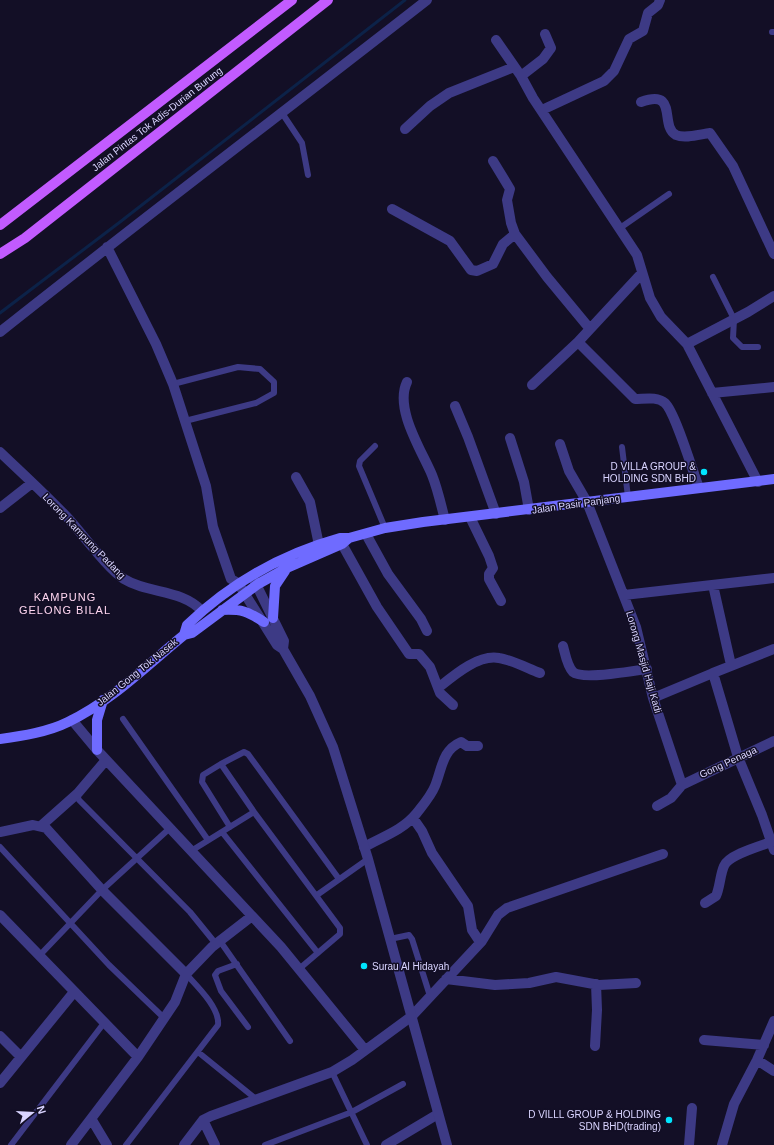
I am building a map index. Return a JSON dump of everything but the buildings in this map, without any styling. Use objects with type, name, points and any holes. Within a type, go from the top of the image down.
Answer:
[{"type":"main road","name":"Jalan Pintas Tok Adis-Durian Burung","points":[[0,225],[292,0]]},
{"type":"main road","name":"Jalan Pintas Tok Adis-Durian Burung","points":[[0,254],[25,238],[328,0]]},
{"type":"main road","name":"Jalan Pasir Panjang","points":[[382,529],[774,479]]},
{"type":"main road","name":"Jalan Gong Tok Nasek","points":[[0,739],[35,732],[72,720],[103,700],[184,634],[192,633],[256,585],[288,568],[346,541],[382,529]]},
{"type":"main road","name":"Jalan Gong Tok Nasek","points":[[184,634],[187,625],[202,611],[238,583],[280,560],[340,538],[346,541]]},
{"type":"main road","points":[[222,610],[240,610],[268,620],[275,586],[281,575],[288,568]]},
{"type":"main road","points":[[97,750],[97,720],[103,700]]},
{"type":"street","points":[[0,332],[107,247],[282,114],[427,0]]},
{"type":"street","points":[[542,110],[595,86],[610,76],[617,66],[629,39],[643,31],[648,14],[660,0]]},
{"type":"street","points":[[521,76],[543,59],[550,48],[545,34]]},
{"type":"street","points":[[496,40],[620,228],[641,264],[642,273],[650,298],[661,317],[687,344],[758,482]]},
{"type":"street","points":[[406,129],[430,106],[449,93],[514,67]]},
{"type":"street","points":[[641,102],[652,98],[663,102],[666,106],[672,130],[675,134],[686,137],[710,133],[733,166],[774,254]]},
{"type":"street","points":[[493,161],[510,189],[507,200],[510,223],[515,234],[547,277],[590,329]]},
{"type":"street","points":[[392,209],[450,241],[471,270],[476,271],[493,264],[503,244],[515,234]]},
{"type":"street","points":[[107,247],[156,344],[173,384],[206,486],[213,526],[231,579],[238,583],[244,593],[268,620]]},
{"type":"street","points":[[532,385],[578,342],[642,273]]},
{"type":"street","points":[[687,344],[774,296]]},
{"type":"street","points":[[578,342],[635,398],[656,399],[665,404],[674,420],[699,488]]},
{"type":"street","points":[[407,382],[404,388],[404,402],[410,426],[431,473],[446,520]]},
{"type":"street","points":[[712,393],[774,387]]},
{"type":"street","points":[[455,406],[496,514]]},
{"type":"street","points":[[510,438],[524,482],[529,510]]},
{"type":"street","name":"Lorong Masjid Haji Kadi","points":[[560,444],[569,471],[587,502],[636,627],[653,698],[682,785]]},
{"type":"street","name":"Lorong Kampung Padang","points":[[0,452],[66,516],[123,578],[141,588],[165,592],[195,603],[202,611]]},
{"type":"street","points":[[296,477],[310,502],[319,545]]},
{"type":"street","points":[[0,508],[32,483]]},
{"type":"street","points":[[470,517],[491,560],[493,568],[489,574],[490,580],[501,601]]},
{"type":"street","points":[[366,534],[388,574],[421,619],[427,631]]},
{"type":"street","points":[[346,541],[377,607],[402,646],[409,654],[419,654],[426,661],[442,696],[453,705]]},
{"type":"street","points":[[251,576],[256,585],[277,644],[283,649],[310,696],[333,747],[368,859],[446,1145]]},
{"type":"street","points":[[624,594],[774,578]]},
{"type":"street","points":[[713,584],[731,665]]},
{"type":"street","points":[[563,646],[568,664],[576,674],[600,675],[647,669]]},
{"type":"street","points":[[653,698],[774,648]]},
{"type":"street","points":[[438,688],[468,666],[494,657],[501,658],[540,674]]},
{"type":"street","points":[[705,903],[716,896],[723,867],[727,861],[735,856],[773,846],[738,757],[714,673]]},
{"type":"street","points":[[72,720],[106,760],[252,916],[299,969],[365,1050]]},
{"type":"street","name":"Gong Penaga","points":[[682,785],[774,741]]},
{"type":"street","points":[[364,846],[397,830],[412,818],[429,796],[435,785],[444,758],[449,750],[461,742],[468,746],[478,746]]},
{"type":"street","points":[[42,826],[78,792],[106,760]]},
{"type":"street","points":[[657,806],[671,798],[682,785]]},
{"type":"street","points":[[412,818],[422,831],[432,853],[468,906],[472,930],[480,942]]},
{"type":"street","points":[[0,832],[33,825],[46,828],[102,890],[186,974]]},
{"type":"street","points":[[184,1145],[203,1120],[218,1112],[332,1072],[412,1016],[480,942],[498,915],[507,908],[663,854]]},
{"type":"street","points":[[0,916],[138,1057]]},
{"type":"street","points":[[71,1145],[92,1120],[138,1057],[175,1002],[186,974],[218,943],[252,916]]},
{"type":"street","points":[[446,979],[500,985],[556,977],[596,984],[636,983]]},
{"type":"street","points":[[595,1046],[597,1010],[596,984]]},
{"type":"street","points":[[0,1083],[74,992]]},
{"type":"street","points":[[722,1145],[734,1104],[757,1060],[774,1021]]},
{"type":"street","points":[[0,1036],[21,1057]]},
{"type":"street","points":[[704,1040],[764,1045]]},
{"type":"street","points":[[757,1060],[774,1071]]},
{"type":"street","points":[[688,1145],[692,1108]]},
{"type":"street","points":[[386,1145],[438,1114]]},
{"type":"street","points":[[92,1120],[107,1145]]},
{"type":"street","points":[[203,1120],[215,1145]]},
{"type":"lane","points":[[282,114],[302,143],[308,175]]},
{"type":"lane","points":[[620,228],[670,194]]},
{"type":"lane","points":[[713,277],[734,319],[733,338],[738,345],[748,348],[758,347]]},
{"type":"lane","points":[[173,384],[238,367],[260,369],[274,382],[274,393],[256,403],[185,421]]},
{"type":"lane","points":[[375,446],[360,461],[359,466],[382,529]]},
{"type":"lane","points":[[622,447],[628,497]]},
{"type":"lane","points":[[122,719],[208,840]]},
{"type":"lane","points":[[230,827],[202,782],[203,775],[244,752],[248,754],[339,879]]},
{"type":"lane","points":[[221,764],[254,812],[338,924],[340,934],[299,969]]},
{"type":"lane","points":[[78,792],[77,795],[79,800],[190,912],[237,964],[290,1041]]},
{"type":"lane","points":[[191,851],[254,812]]},
{"type":"lane","points":[[39,956],[102,890],[170,828]]},
{"type":"lane","points":[[222,832],[318,953]]},
{"type":"lane","points":[[0,847],[70,924],[164,1018]]},
{"type":"lane","points":[[317,895],[368,859]]},
{"type":"lane","points":[[390,939],[409,935],[412,939],[430,996]]},
{"type":"lane","points":[[237,964],[218,971],[215,975],[221,991],[248,1027]]},
{"type":"lane","points":[[126,1145],[214,1031],[218,1022],[215,1012],[205,995],[186,974]]},
{"type":"lane","points":[[11,1145],[104,1023]]},
{"type":"lane","points":[[198,1052],[256,1099]]},
{"type":"lane","points":[[332,1072],[368,1145]]},
{"type":"lane","points":[[265,1145],[352,1112],[403,1084]]},
{"type":"waterway","points":[[0,313],[120,222],[405,0]]},
{"type":"place","name":"D VILLA GROUP & HOLDING SDN BHD","points":[[704,472]]},
{"type":"place","name":"Surau Al Hidayah","points":[[364,966]]},
{"type":"place","name":"D VILLL GROUP & HOLDING SDN BHD(trading)","points":[[669,1120]]},
{"type":"district","name":"KAMPUNG GELONG BILAL","points":[[65,603]]}]
